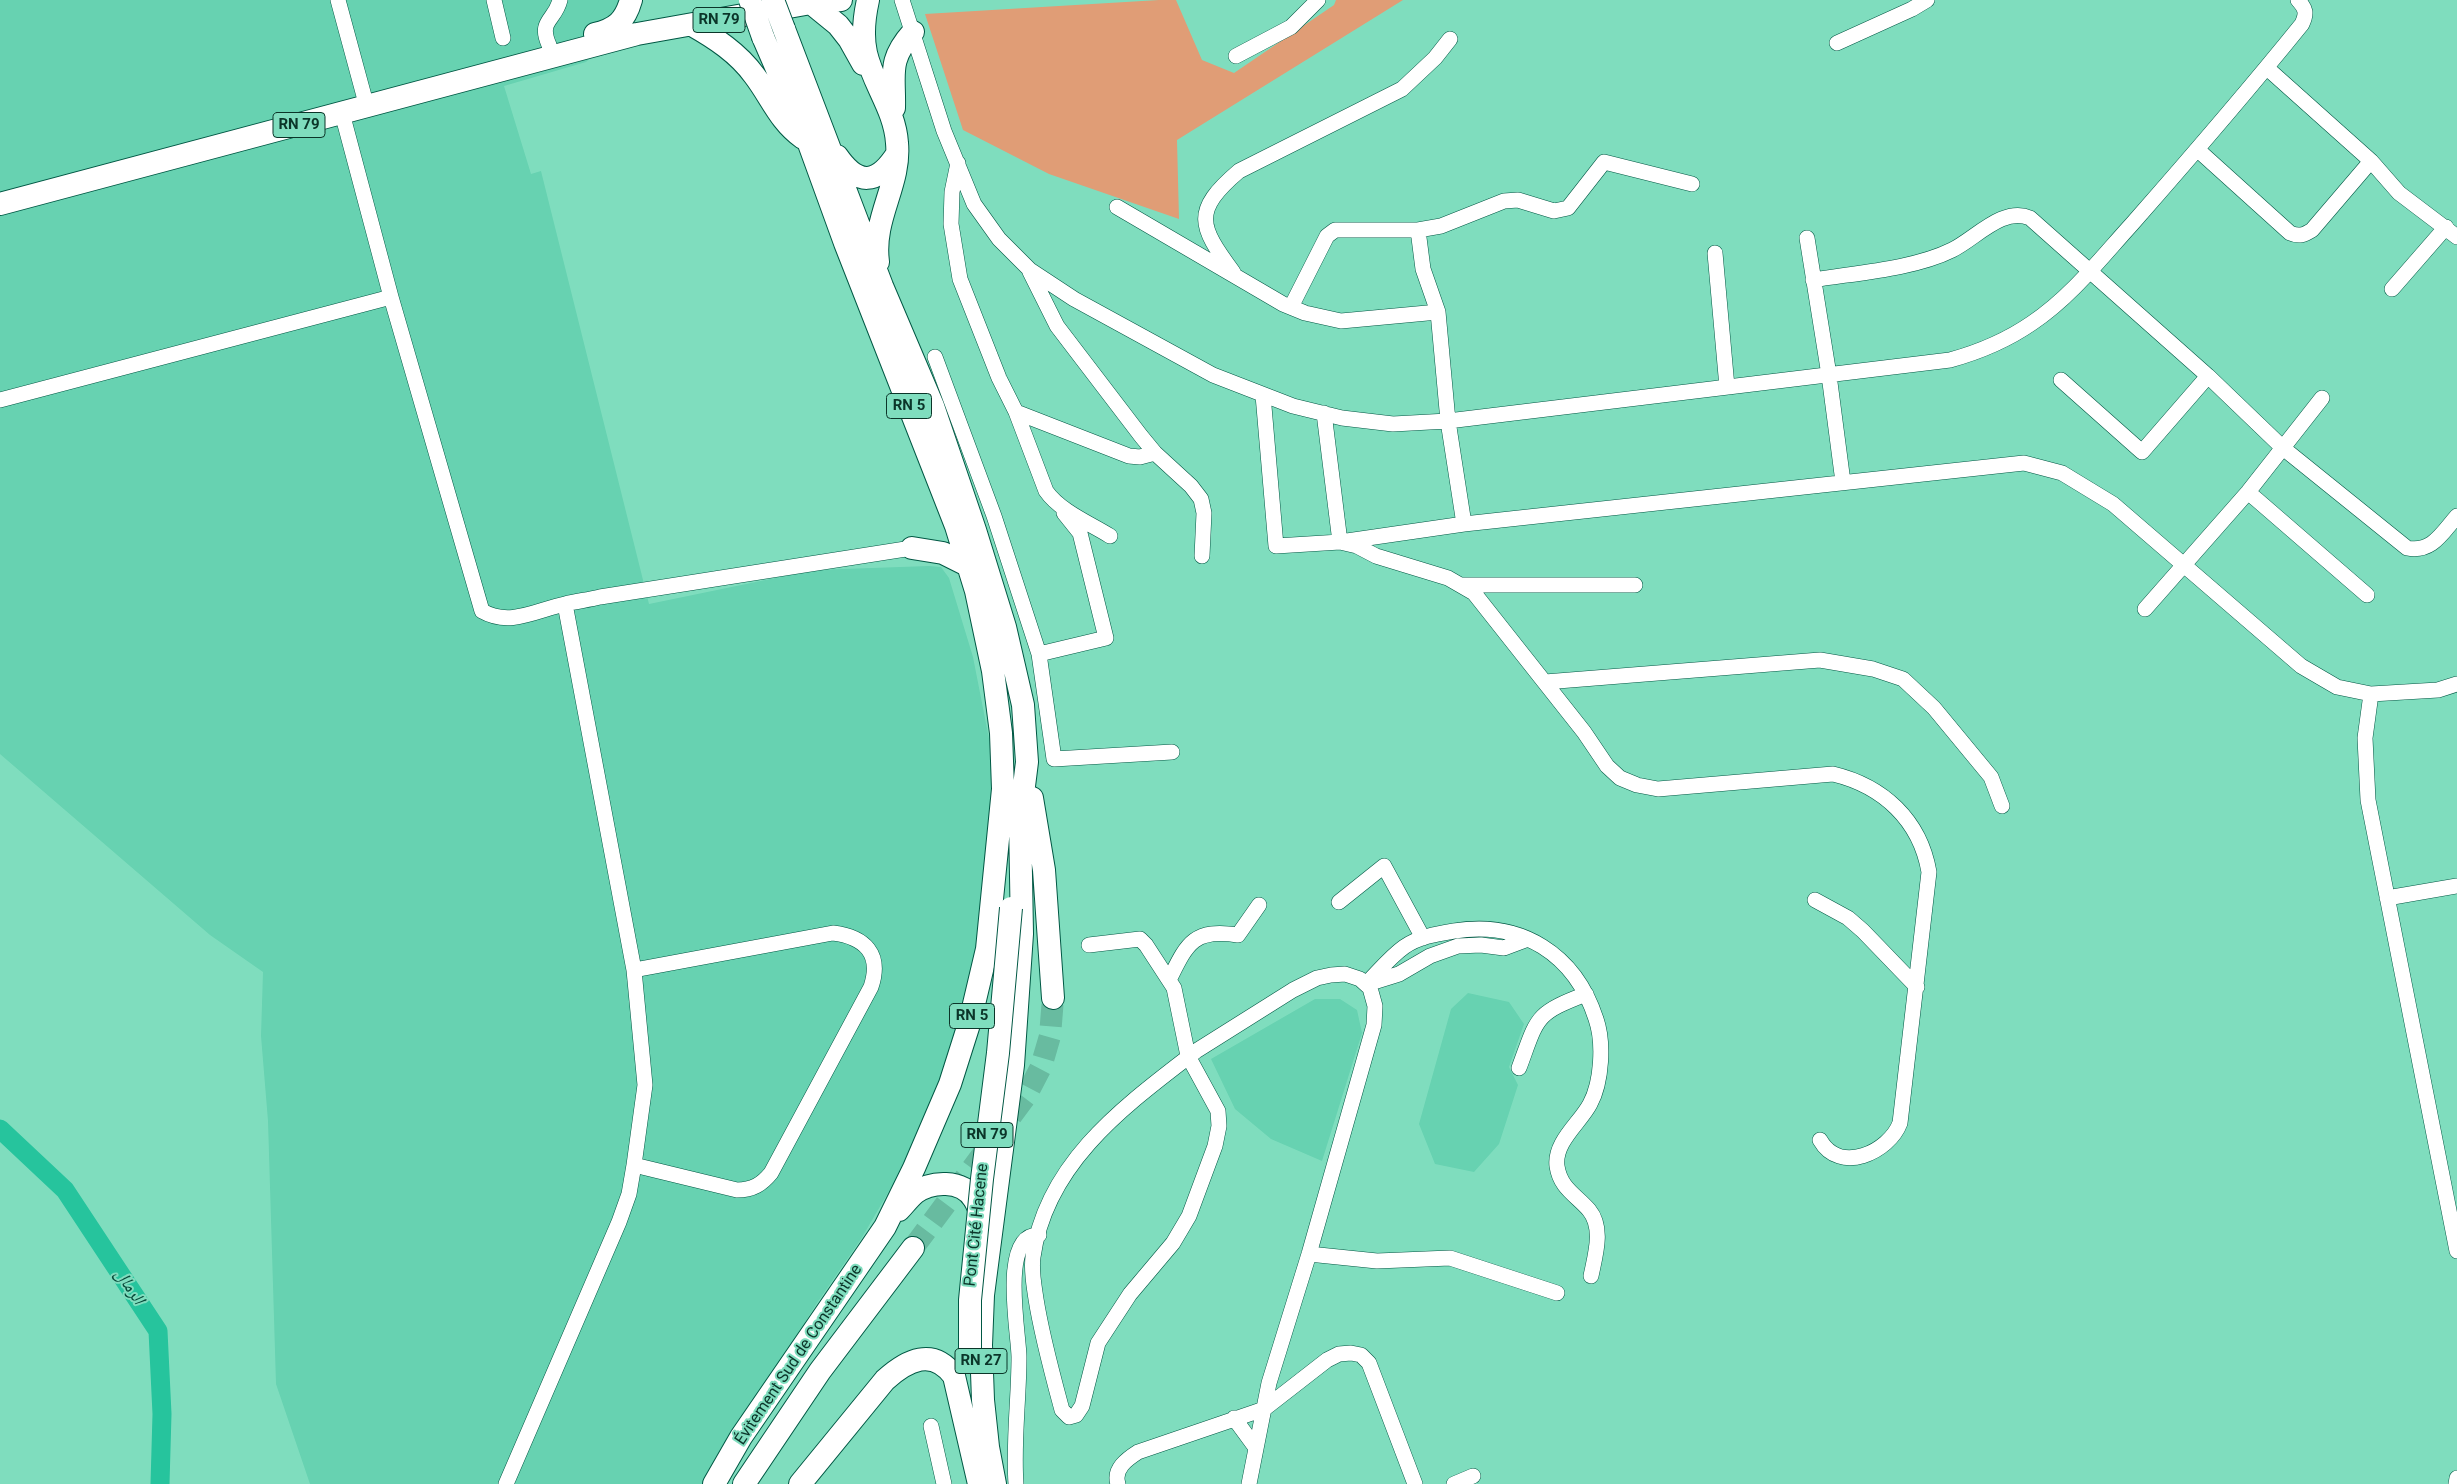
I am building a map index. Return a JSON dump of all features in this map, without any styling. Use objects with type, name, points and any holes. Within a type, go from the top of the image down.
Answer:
[{"type":"highway","name":"RN 5","points":[[750,0],[763,37],[817,140],[933,406],[995,593],[1023,705],[1027,762],[1044,870],[1053,998]]},
{"type":"highway","name":"RN 5","points":[[773,0],[784,29],[817,140],[845,243],[956,526],[969,566],[993,671],[1001,733],[1003,789],[987,950],[970,1021],[950,1084],[914,1168],[885,1227]]},
{"type":"highway","name":"RN 79","points":[[0,204],[630,36],[811,3],[841,0]]},
{"type":"highway","points":[[869,0],[864,40],[866,53],[893,119],[897,136],[894,178],[878,229],[877,255],[882,286]]},
{"type":"highway","name":"RN 79","points":[[0,192],[611,30],[624,19],[630,2]]},
{"type":"highway","name":"RN 79","points":[[630,2],[639,19],[662,29]]},
{"type":"highway","points":[[811,3],[838,25],[849,39],[866,69],[875,78]]},
{"type":"highway","points":[[692,25],[715,39],[742,60],[762,86],[778,114],[787,125],[817,140],[849,172],[863,178],[879,176],[885,171],[897,153]]},
{"type":"highway","points":[[893,119],[892,74],[895,62],[905,41],[913,32]]},
{"type":"highway","points":[[912,548],[940,540],[956,526]]},
{"type":"highway","points":[[912,548],[943,553],[969,566]]},
{"type":"highway","name":"RN 79","points":[[1016,910],[1020,818],[1027,762]]},
{"type":"highway","name":"RN 79","points":[[1003,789],[1016,910]]},
{"type":"highway","name":"Pont Cité Hacene","points":[[991,1237],[1013,1064],[1022,934],[1016,910]]},
{"type":"highway","name":"Pont Cité Hacene","points":[[970,1362],[970,1300],[982,1178],[1016,910]]},
{"type":"highway","points":[[885,1227],[916,1192],[933,1185],[949,1184],[965,1190],[974,1198],[991,1237]]},
{"type":"highway","name":"Évitement Sud de Constantine","points":[[714,1484],[756,1415],[885,1227]]},
{"type":"highway","name":"RN 27","points":[[991,1237],[982,1295],[981,1345],[983,1400],[988,1446],[995,1484]]},
{"type":"highway","name":"Évitement Sud de Constantine","points":[[744,1484],[820,1371],[913,1248]]},
{"type":"highway","points":[[800,1484],[885,1380],[898,1368],[910,1362],[926,1359],[937,1361],[948,1368],[954,1376],[981,1484]]},
{"type":"highway","name":"RN 27","points":[[970,1362],[974,1429],[981,1484]]},
{"type":"street","points":[[338,0],[364,96]]},
{"type":"street","points":[[494,0],[503,38]]},
{"type":"street","points":[[549,45],[545,35],[545,26],[556,10],[560,0]]},
{"type":"street","points":[[902,0],[944,131],[974,204],[999,239],[1030,270],[1074,299],[1213,375],[1293,406],[1342,418],[1393,424],[1448,422],[1727,388],[1950,360],[1985,350],[2033,323],[2089,272],[2198,150],[2302,24],[2306,15],[2305,8],[2298,0]]},
{"type":"street","points":[[1236,56],[1291,27],[1318,0]]},
{"type":"street","points":[[1837,43],[1912,9],[1926,0]]},
{"type":"street","points":[[1236,277],[1208,237],[1206,228],[1205,219],[1209,203],[1219,188],[1239,171],[1402,88],[1435,58],[1450,39]]},
{"type":"street","points":[[2267,68],[2371,161],[2399,193],[2451,232],[2392,289]]},
{"type":"street","points":[[342,113],[391,297],[482,611],[503,619],[520,617],[565,604],[912,548]]},
{"type":"street","points":[[2198,150],[2290,233],[2297,236],[2305,235],[2312,230],[2371,161]]},
{"type":"street","points":[[958,162],[952,192],[951,224],[960,279],[998,378],[1016,412],[1046,491],[1080,533],[1106,638],[1039,654]]},
{"type":"street","points":[[1291,308],[1327,236],[1335,230],[1418,230],[1441,226],[1504,201],[1518,200],[1554,211],[1568,208],[1604,162],[1692,184]]},
{"type":"street","points":[[1117,207],[1291,308],[1341,321],[1438,312]]},
{"type":"street","points":[[1812,280],[1932,258],[1968,241],[2003,218],[2021,214],[2030,218],[2208,376],[2284,448],[2407,548],[2416,550],[2426,548],[2457,516]]},
{"type":"street","points":[[1418,230],[1423,269],[1438,312],[1448,422],[1464,524]]},
{"type":"street","points":[[1807,238],[1812,280],[1829,375],[1843,482]]},
{"type":"street","points":[[1715,253],[1727,388]]},
{"type":"street","points":[[1030,270],[1057,326],[1155,453],[1191,486],[1201,499],[1204,513],[1202,556]]},
{"type":"street","points":[[0,400],[391,297]]},
{"type":"street","points":[[935,357],[1018,585],[1039,654],[1054,759],[1172,752]]},
{"type":"street","points":[[2061,380],[2142,452],[2208,376]]},
{"type":"street","points":[[1263,395],[1276,546],[1340,542],[1464,524],[2008,463],[2024,463],[2062,473],[2113,504],[2182,566],[2301,666],[2338,687],[2371,694],[2430,690],[2457,684]]},
{"type":"street","points":[[2145,609],[2248,492],[2322,398]]},
{"type":"street","points":[[1016,412],[1129,456],[1155,453]]},
{"type":"street","points":[[1324,413],[1340,542]]},
{"type":"street","points":[[2248,492],[2367,595]]},
{"type":"street","points":[[1051,498],[1110,536]]},
{"type":"street","points":[[1340,542],[1358,546],[1376,556],[1448,578],[1463,585],[1484,605],[1545,682],[1607,766],[1620,778],[1637,785],[1658,789],[1833,774],[1851,778],[1889,799],[1904,814],[1926,856],[1929,872],[1900,1123],[1896,1135],[1878,1150],[1850,1158],[1831,1152],[1820,1140]]},
{"type":"street","points":[[1463,585],[1635,584]]},
{"type":"street","points":[[995,593],[1018,585]]},
{"type":"street","points":[[506,1484],[619,1222],[629,1194],[645,1085],[634,970],[565,604]]},
{"type":"street","points":[[1545,682],[1820,660],[1873,670],[1903,679],[1934,708],[1991,777],[2002,806]]},
{"type":"street","points":[[2371,694],[2365,738],[2368,800],[2457,1251]]},
{"type":"street","points":[[1339,902],[1384,866],[1423,938]]},
{"type":"street","points":[[2388,898],[2457,886]]},
{"type":"street","points":[[1815,900],[1848,918],[1863,931],[1916,987]]},
{"type":"street","points":[[1169,980],[1190,942],[1218,932],[1238,934],[1259,905]]},
{"type":"street","points":[[1366,984],[1404,947],[1430,934],[1476,927],[1515,934],[1543,945],[1570,969],[1586,994],[1597,1020],[1600,1077],[1591,1103],[1560,1148],[1557,1164],[1561,1180],[1572,1195],[1590,1211],[1596,1223],[1597,1244],[1590,1276]]},
{"type":"street","points":[[634,970],[833,932],[848,934],[860,940],[870,951],[875,974],[870,987],[794,1130],[771,1173],[764,1182],[747,1190],[737,1190],[634,1165]]},
{"type":"street","points":[[1089,945],[1140,939],[1146,945],[1169,980],[1178,1002],[1188,1056],[1218,1111],[1219,1126],[1215,1146],[1189,1216],[1173,1243],[1110,1321],[1098,1343],[1082,1406],[1076,1414],[1069,1417],[1062,1410],[1042,1338],[1033,1276],[1033,1257],[1039,1235],[1059,1182],[1100,1130],[1124,1108],[1188,1056],[1293,990],[1317,978],[1345,974],[1360,979],[1370,988],[1375,1006],[1374,1025],[1309,1254],[1269,1383],[1248,1484]]},
{"type":"street","points":[[1366,984],[1399,974],[1430,956],[1458,946],[1480,945],[1504,948],[1528,939]]},
{"type":"street","points":[[1519,1068],[1536,1023],[1542,1015],[1554,1006],[1586,994]]},
{"type":"street","points":[[1016,1484],[1019,1356],[1014,1316],[1014,1278],[1019,1252],[1025,1240],[1032,1235],[1039,1235]]},
{"type":"street","points":[[1309,1254],[1377,1261],[1450,1258],[1556,1294]]},
{"type":"street","points":[[1118,1484],[1119,1468],[1127,1458],[1138,1452],[1264,1409],[1327,1360],[1339,1354],[1361,1355],[1369,1363],[1415,1484]]},
{"type":"street","points":[[1234,1418],[1256,1448]]},
{"type":"street","points":[[931,1426],[944,1484]]},
{"type":"street","points":[[1454,1484],[1473,1476]]},
{"type":"street","points":[[2456,1484],[2457,1478]]},
{"type":"shaded area","points":[[0,0],[626,0],[621,28],[586,62],[504,86],[531,174],[541,171],[649,604],[814,570],[929,566],[941,567],[949,578],[973,657],[992,754],[994,833],[979,943],[961,1020],[939,1089],[902,1169],[861,1239],[817,1303],[703,1484],[310,1484],[276,1384],[268,1121],[261,1036],[263,972],[210,935],[0,754]]},
{"type":"shaded area","points":[[1176,0],[1202,60],[1234,73],[1334,5],[1336,0],[1403,0],[1177,140],[1179,219],[1049,174],[963,130],[925,14]]},
{"type":"shaded area","points":[[1468,993],[1509,1002],[1524,1024],[1509,1067],[1518,1085],[1499,1144],[1474,1172],[1435,1164],[1419,1124],[1451,1009]]},
{"type":"shaded area","points":[[1315,999],[1340,999],[1357,1010],[1362,1033],[1322,1161],[1271,1139],[1235,1109],[1211,1059]]},
{"type":"waterway","name":"الرمال","points":[[0,1129],[65,1190],[158,1331],[162,1414],[160,1484]]},
{"type":"tunnel","points":[[913,1248],[1026,1096],[1041,1067],[1050,1036],[1053,998]]}]
